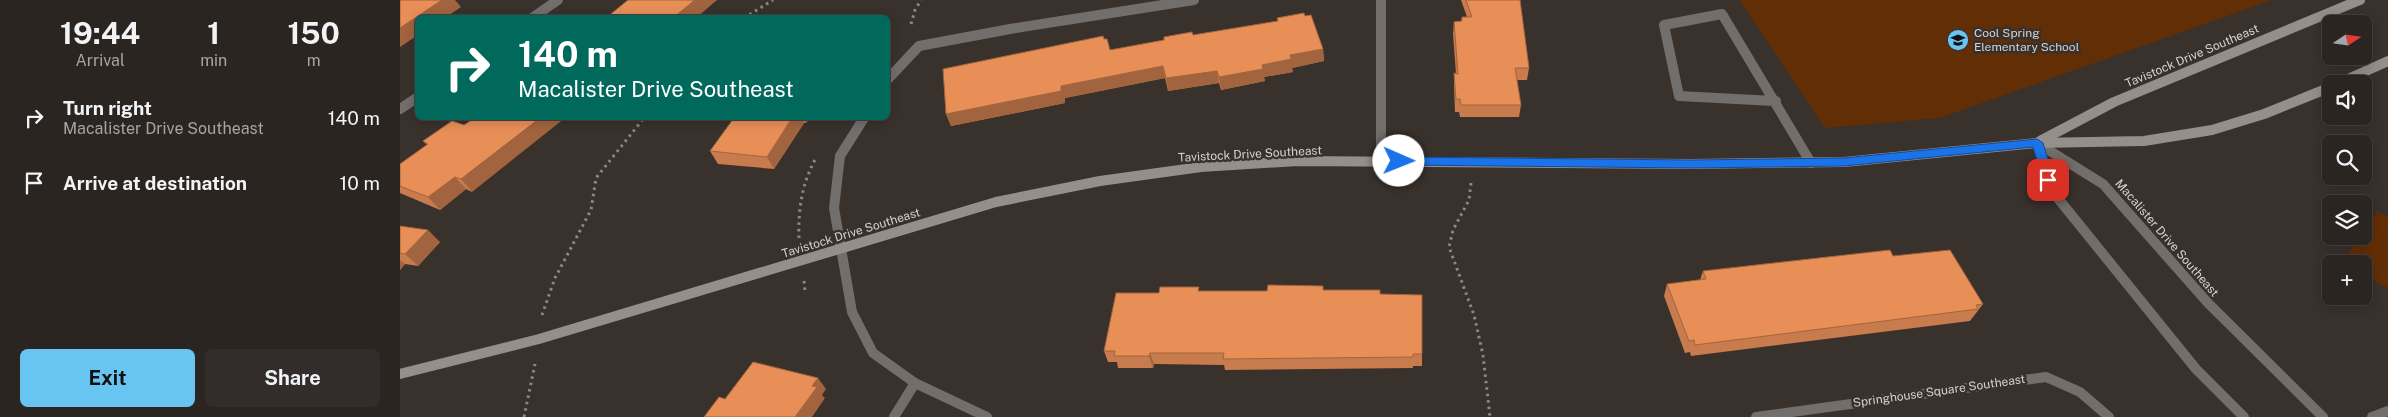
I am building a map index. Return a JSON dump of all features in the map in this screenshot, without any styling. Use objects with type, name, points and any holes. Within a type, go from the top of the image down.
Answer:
[{"type":"street","points":[[536,15],[558,0]]},
{"type":"street","points":[[890,77],[919,46],[1010,28],[1194,0]]},
{"type":"street","points":[[1381,0],[1381,161]]},
{"type":"street","name":"Tavistock Drive Southeast","points":[[2037,143],[2114,102],[2360,0]]},
{"type":"street","points":[[1776,101],[1679,96],[1664,24],[1722,14],[1776,101],[1811,162]]},
{"type":"street","points":[[2358,75],[2388,61]]},
{"type":"street","name":"Tavistock Drive Southeast","points":[[400,374],[539,339],[996,202],[1100,181],[1201,167],[1298,162],[1692,164],[1844,162],[2037,143],[2144,141],[2212,130],[2264,114],[2322,90]]},
{"type":"street","points":[[400,109],[415,99]]},
{"type":"street","points":[[863,120],[840,156],[834,208],[852,312],[873,353],[915,383],[987,417]]},
{"type":"street","points":[[2037,143],[2052,191],[2196,369],[2244,417]]},
{"type":"street","name":"Macalister Drive Southeast","points":[[2037,143],[2104,184],[2208,304],[2323,417]]},
{"type":"street","name":"Springhouse Square Southeast","points":[[1756,417],[2046,378],[2070,385],[2089,398],[2109,417]]},
{"type":"street","points":[[894,417],[915,383]]},
{"type":"street","points":[[2372,417],[2388,411]]},
{"type":"path","points":[[749,15],[773,0]]},
{"type":"path","points":[[524,417],[539,339],[542,312],[555,278],[591,210],[596,178],[642,120]]},
{"type":"path","points":[[1470,162],[1472,196],[1450,235],[1450,247],[1474,315],[1483,355],[1490,417]]},
{"type":"shaded area","name":"Cool Spring Elementary School","points":[[1739,0],[2272,0],[1940,118],[1825,128]]},
{"type":"shaded area","points":[[2377,211],[2388,217],[2388,288],[2372,279],[2372,255],[2348,255],[2354,245],[2372,245],[2372,219]]},
{"type":"building","points":[[400,0],[442,0],[420,15],[415,15],[415,18],[400,28]]},
{"type":"building","points":[[628,0],[695,0],[677,15],[610,15]]},
{"type":"building","points":[[1466,0],[1520,0],[1529,68],[1515,68],[1521,105],[1461,105],[1460,99],[1456,99],[1454,73],[1458,74],[1454,22],[1462,21],[1462,17],[1472,17]]},
{"type":"building","points":[[1304,13],[1305,16],[1311,15],[1323,49],[1290,55],[1291,59],[1262,65],[1263,69],[1219,77],[1217,71],[1166,78],[1163,66],[1061,86],[1061,91],[946,114],[943,69],[1103,36],[1104,39],[1107,39],[1110,50],[1164,40],[1164,37],[1192,32],[1193,35],[1278,21],[1277,18]]},
{"type":"building","points":[[472,120],[537,120],[461,179],[455,177],[428,197],[400,186],[400,164],[428,144],[423,141],[452,121],[464,125]]},
{"type":"building","points":[[733,120],[791,120],[767,157],[710,151]]},
{"type":"building","points":[[400,226],[428,230],[405,254],[400,253]]},
{"type":"building","points":[[1890,250],[1893,256],[1950,250],[1983,304],[1976,305],[1978,309],[1695,345],[1694,340],[1689,341],[1667,284],[1706,279],[1703,271]]},
{"type":"building","points":[[1268,285],[1323,286],[1323,290],[1380,290],[1380,294],[1422,295],[1422,354],[1413,354],[1413,357],[1223,359],[1224,353],[1150,353],[1149,356],[1114,356],[1115,351],[1104,351],[1116,293],[1159,293],[1160,287],[1199,287],[1198,291],[1267,291]]},
{"type":"building","points":[[753,362],[818,378],[812,386],[817,387],[795,417],[704,417],[719,397],[725,399]]},
{"type":"place","name":"Cool Spring Elementary School","points":[[1958,40]]},
{"type":"route","points":[[1399,161],[1692,164],[1844,162],[2037,143],[2048,180]]}]
